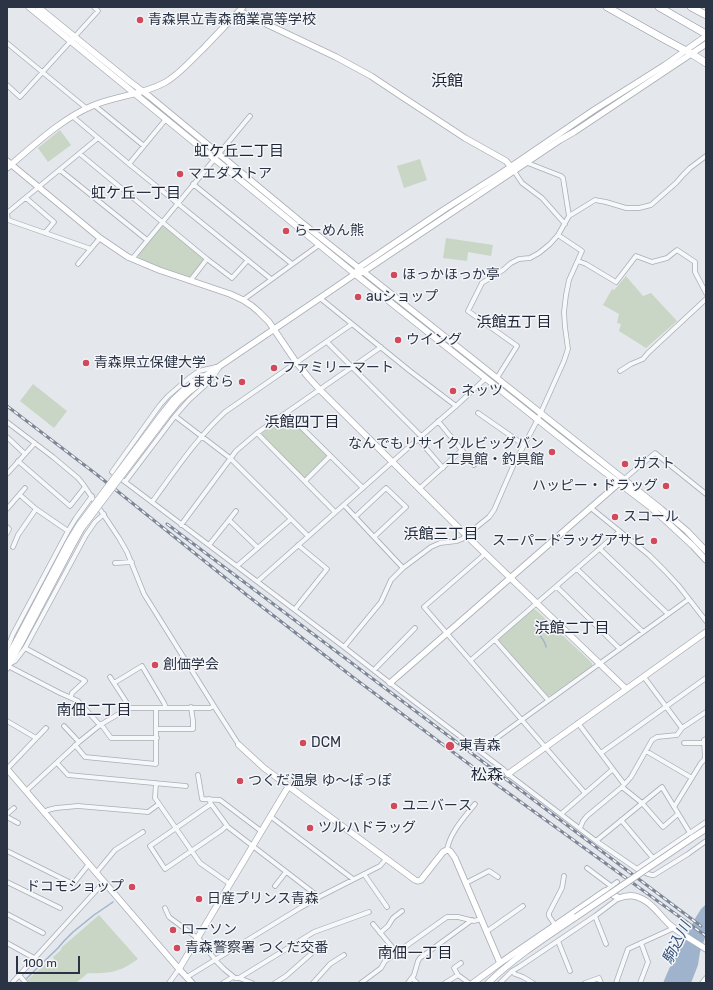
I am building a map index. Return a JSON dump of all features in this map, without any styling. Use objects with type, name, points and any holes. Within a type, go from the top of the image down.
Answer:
[{"type":"highway","points":[[607,7],[689,52],[706,63]]},
{"type":"highway","points":[[659,7],[706,35]]},
{"type":"highway","points":[[692,7],[706,15]]},
{"type":"street","points":[[29,7],[143,91],[301,222],[541,413],[622,481],[668,522],[706,560]]},
{"type":"street","points":[[38,7],[134,93],[319,245],[538,419],[687,531],[706,551]]},
{"type":"street","points":[[7,85],[20,97],[98,10],[94,7]]},
{"type":"street","points":[[565,224],[542,198],[522,183],[506,161],[466,138],[372,76],[241,9],[176,75],[166,82],[152,89],[86,108],[56,127],[8,165],[39,187],[119,252],[159,270],[230,294],[243,300],[259,312],[274,329],[296,362],[320,390],[466,536],[626,689]]},
{"type":"street","points":[[689,52],[706,35]]},
{"type":"street","points":[[7,43],[86,108]]},
{"type":"street","points":[[706,44],[689,52],[574,132],[445,209],[361,270],[220,366],[205,376],[191,380],[168,396],[112,472],[480,750],[508,774],[596,841],[637,869],[654,875],[706,841]]},
{"type":"street","points":[[94,105],[144,146]]},
{"type":"street","points":[[72,116],[271,279]]},
{"type":"street","points":[[132,259],[250,116]]},
{"type":"street","points":[[129,164],[166,119]]},
{"type":"street","points":[[91,249],[8,220],[7,213],[98,138]]},
{"type":"street","points":[[80,154],[232,278],[248,260]]},
{"type":"street","points":[[497,378],[517,346],[468,311],[482,283],[503,270],[511,263],[519,259],[530,258],[539,253],[558,235],[569,216],[595,200],[626,208],[639,208],[651,205],[676,183],[690,168],[706,156]]},
{"type":"street","points":[[524,161],[563,178],[569,216]]},
{"type":"street","points":[[60,170],[147,240]]},
{"type":"street","points":[[193,184],[292,264]]},
{"type":"street","points":[[26,198],[54,222],[45,233]]},
{"type":"street","points":[[344,647],[381,602],[391,580],[403,568],[431,546],[440,542],[457,541],[462,539],[489,517],[494,510],[514,464],[541,413],[568,349],[564,312],[566,294],[569,280],[582,251],[558,235]]},
{"type":"street","points":[[78,264],[100,238]]},
{"type":"street","points":[[243,300],[319,245]]},
{"type":"street","points":[[578,261],[586,264],[616,282],[636,256],[652,262],[667,258],[677,250],[695,262],[696,272],[706,293]]},
{"type":"street","points":[[190,281],[207,259]]},
{"type":"street","points":[[320,298],[456,406]]},
{"type":"street","points":[[620,371],[643,359],[706,299]]},
{"type":"street","points":[[152,502],[201,436],[225,412],[352,324]]},
{"type":"street","points":[[326,342],[419,437],[443,468]]},
{"type":"street","points":[[181,525],[230,458],[242,445],[381,347]]},
{"type":"street","points":[[189,389],[191,380],[199,371],[220,366]]},
{"type":"street","points":[[125,482],[175,416],[189,400],[210,381],[220,366]]},
{"type":"street","points":[[8,666],[68,543],[79,525],[174,399],[204,380],[205,376]]},
{"type":"street","points":[[258,581],[486,378]]},
{"type":"street","points":[[287,413],[363,488]]},
{"type":"street","points":[[478,413],[524,445]]},
{"type":"street","points":[[175,416],[230,458],[308,536]]},
{"type":"street","points":[[438,421],[474,465]]},
{"type":"street","points":[[7,422],[74,474],[92,496],[120,538],[132,562],[144,594],[239,745],[259,765],[413,880],[418,881],[423,878],[443,852],[447,850],[451,836],[475,804]]},
{"type":"street","points":[[257,433],[335,512]]},
{"type":"street","points":[[7,437],[25,454]]},
{"type":"street","points":[[7,473],[35,443]]},
{"type":"street","points":[[419,489],[462,450]]},
{"type":"street","points":[[390,683],[655,453],[706,494]]},
{"type":"street","points":[[305,482],[330,456]]},
{"type":"street","points":[[18,461],[70,506],[85,487]]},
{"type":"street","points":[[7,509],[25,488]]},
{"type":"street","points":[[355,517],[386,488],[406,507],[374,537]]},
{"type":"street","points":[[20,495],[36,509],[68,531]]},
{"type":"street","points":[[7,649],[13,634],[68,531],[92,496]]},
{"type":"street","points":[[344,505],[403,568]]},
{"type":"street","points":[[591,508],[654,560],[678,585],[706,621]]},
{"type":"street","points":[[13,546],[18,535],[36,509]]},
{"type":"street","points":[[209,545],[236,511]]},
{"type":"street","points":[[8,666],[25,648],[86,534],[95,522],[104,514]]},
{"type":"street","points":[[237,566],[291,519]]},
{"type":"street","points":[[229,520],[258,548]]},
{"type":"street","points":[[7,527],[9,529],[7,533]]},
{"type":"street","points":[[471,660],[619,532]]},
{"type":"street","points":[[295,609],[327,569],[298,546]]},
{"type":"street","points":[[600,549],[668,614]]},
{"type":"street","points":[[485,554],[424,607],[546,746],[585,793]]},
{"type":"street","points":[[115,563],[132,562]]},
{"type":"street","points":[[577,569],[643,632]]},
{"type":"street","points":[[556,587],[620,649]]},
{"type":"street","points":[[480,750],[689,599]]},
{"type":"street","points":[[374,670],[415,628]]},
{"type":"street","points":[[508,774],[706,632]]},
{"type":"street","points":[[495,640],[548,700]]},
{"type":"street","points":[[7,658],[19,642]]},
{"type":"street","points":[[25,648],[85,681],[72,693],[71,697]]},
{"type":"street","points":[[8,666],[80,702],[111,738],[157,738]]},
{"type":"street","points":[[114,683],[142,666],[166,708]]},
{"type":"street","points":[[644,676],[682,728]]},
{"type":"street","points":[[110,677],[127,703],[128,709]]},
{"type":"street","points":[[601,753],[706,678]]},
{"type":"street","points":[[26,791],[77,743],[100,725],[128,709],[191,707],[210,708],[214,706]]},
{"type":"street","points":[[157,730],[193,729],[191,707]]},
{"type":"street","points":[[64,726],[77,743],[85,757],[156,764],[156,708]]},
{"type":"street","points":[[580,828],[583,820],[587,816],[623,786],[631,777],[652,740],[657,737],[677,735],[682,728],[706,712]]},
{"type":"street","points":[[7,721],[36,738]]},
{"type":"street","points":[[578,723],[613,769],[623,786],[642,803],[663,827],[678,814]]},
{"type":"street","points":[[46,728],[7,769],[192,983]]},
{"type":"street","points":[[674,807],[705,758],[705,741],[684,743]]},
{"type":"street","points":[[646,751],[692,778]]},
{"type":"street","points":[[57,763],[68,775],[186,786]]},
{"type":"street","points":[[561,814],[613,769]]},
{"type":"street","points":[[198,775],[201,798],[220,800],[261,831]]},
{"type":"street","points":[[156,783],[155,797],[201,864],[230,884]]},
{"type":"street","points":[[170,983],[288,787]]},
{"type":"street","points":[[596,841],[662,787],[691,836]]},
{"type":"street","points":[[209,799],[226,826],[319,897]]},
{"type":"street","points":[[44,812],[52,809],[78,806],[148,812],[159,804]]},
{"type":"street","points":[[211,804],[150,846],[165,869],[226,826]]},
{"type":"street","points":[[7,814],[14,808]]},
{"type":"street","points":[[270,816],[353,879]]},
{"type":"street","points":[[7,817],[18,823]]},
{"type":"street","points":[[621,820],[653,858]]},
{"type":"street","points":[[488,983],[517,957],[691,836],[706,822]]},
{"type":"street","points":[[637,869],[653,858],[706,829]]},
{"type":"street","points":[[96,873],[115,850],[143,832]]},
{"type":"street","points":[[7,850],[74,884],[88,864]]},
{"type":"street","points":[[447,850],[453,854],[500,963]]},
{"type":"street","points":[[187,977],[319,897],[380,866],[386,859]]},
{"type":"street","points":[[587,868],[611,886]]},
{"type":"street","points":[[466,884],[489,871],[498,877]]},
{"type":"street","points":[[275,886],[286,872]]},
{"type":"street","points":[[364,874],[387,907]]},
{"type":"street","points":[[555,925],[549,916],[549,913],[562,888],[564,876]]},
{"type":"street","points":[[7,882],[60,908]]},
{"type":"street","points":[[12,983],[104,882]]},
{"type":"street","points":[[473,983],[617,882]]},
{"type":"street","points":[[605,891],[619,898]]},
{"type":"street","points":[[500,983],[512,971],[624,896],[644,900],[674,928],[706,949]]},
{"type":"street","points":[[486,932],[523,906]]},
{"type":"street","points":[[165,908],[169,917],[198,938],[224,969],[236,978],[252,983]]},
{"type":"street","points":[[380,933],[402,910]]},
{"type":"street","points":[[223,983],[236,978],[317,931],[369,912]]},
{"type":"street","points":[[7,914],[43,933]]},
{"type":"street","points":[[595,916],[606,944]]},
{"type":"street","points":[[361,983],[381,968],[385,961],[447,917],[458,917],[476,921],[481,919]]},
{"type":"street","points":[[408,983],[412,978],[420,958],[472,920]]},
{"type":"street","points":[[373,924],[396,953]]},
{"type":"street","points":[[616,983],[628,948],[674,928]]},
{"type":"street","points":[[275,983],[286,976],[311,954],[303,939]]},
{"type":"street","points":[[558,941],[570,971]]},
{"type":"street","points":[[7,943],[34,958]]},
{"type":"street","points":[[640,983],[648,962],[641,943]]},
{"type":"street","points":[[313,983],[330,964],[344,955]]},
{"type":"street","points":[[461,963],[454,967],[458,975],[469,983]]},
{"type":"street","points":[[512,971],[532,983]]},
{"type":"street","points":[[445,983],[458,975]]},
{"type":"street","points":[[19,976],[26,983]]},
{"type":"street","points":[[236,978],[236,983]]},
{"type":"street","points":[[412,978],[417,983]]},
{"type":"street","points":[[585,983],[599,978],[602,983]]},
{"type":"street","points":[[702,983],[706,978]]},
{"type":"green space","points":[[60,130],[71,145],[48,162],[38,148]]},
{"type":"green space","points":[[420,159],[427,180],[404,188],[397,166]]},
{"type":"green space","points":[[162,226],[165,226],[203,258],[204,261],[190,277],[148,263],[139,258],[138,255]]},
{"type":"green space","points":[[446,238],[493,245],[491,256],[468,252],[467,261],[443,258]]},
{"type":"green space","points":[[626,276],[643,296],[651,293],[677,321],[646,348],[619,331],[621,324],[617,323],[619,314],[603,305],[612,289],[614,290]]},
{"type":"green space","points":[[33,384],[67,411],[54,428],[20,401]]},
{"type":"green space","points":[[286,416],[326,455],[326,458],[306,478],[304,478],[262,435],[262,433]]},
{"type":"green space","points":[[533,609],[536,610],[592,663],[592,666],[548,696],[499,641],[499,638]]},
{"type":"green space","points":[[99,915],[138,959],[126,967],[114,971],[88,973],[76,983],[30,983],[27,980],[47,963],[49,965],[54,960],[53,957],[62,947]]},
{"type":"water","points":[[706,904],[706,935],[700,952],[698,965],[691,983],[663,983],[696,917]]},
{"type":"waterway","points":[[537,631],[544,640],[546,647]]},
{"type":"waterway","points":[[25,980],[73,932],[113,902]]},
{"type":"railway","points":[[7,406],[96,474],[248,596],[354,678],[489,779],[706,936]]},
{"type":"railway","points":[[167,524],[701,926]]},
{"type":"place","name":"青森県立青森商業高等学校","points":[[140,20]]},
{"type":"place","name":"マエダストア","points":[[180,174]]},
{"type":"place","name":"らーめん熊","points":[[286,231]]},
{"type":"place","name":"ほっかほっか亭","points":[[394,275]]},
{"type":"place","name":"auショップ","points":[[358,297]]},
{"type":"place","name":"ウイング","points":[[398,340]]},
{"type":"place","name":"青森県立保健大学","points":[[86,363]]},
{"type":"place","name":"ファミリーマート","points":[[274,368]]},
{"type":"place","name":"しまむら","points":[[242,382]]},
{"type":"place","name":"ネッツ","points":[[453,391]]},
{"type":"place","name":"なんでもリサイクルビッグバン 工具館・釣具館","points":[[552,452]]},
{"type":"place","name":"ガスト","points":[[625,464]]},
{"type":"place","name":"ハッピー・ドラッグ","points":[[666,486]]},
{"type":"place","name":"スコール","points":[[615,517]]},
{"type":"place","name":"スーパードラッグアサヒ","points":[[654,541]]},
{"type":"place","name":"創価学会","points":[[155,665]]},
{"type":"place","name":"DCM","points":[[303,743]]},
{"type":"place","name":"東青森","points":[[450,746]]},
{"type":"place","name":"つくだ温泉 ゆ～ぽっぽ","points":[[240,781]]},
{"type":"place","name":"ユニバース","points":[[394,806]]},
{"type":"place","name":"ツルハドラッグ","points":[[310,828]]},
{"type":"place","name":"ドコモショップ","points":[[132,887]]},
{"type":"place","name":"日産プリンス青森","points":[[199,899]]},
{"type":"place","name":"ローソン","points":[[173,930]]},
{"type":"place","name":"青森警察署 つくだ交番","points":[[177,948]]},
{"type":"district","name":"浜館","points":[[447,81]]},
{"type":"district","name":"虹ケ丘二丁目","points":[[239,152]]},
{"type":"district","name":"虹ケ丘一丁目","points":[[136,194]]},
{"type":"district","name":"浜館五丁目","points":[[514,323]]},
{"type":"district","name":"浜館四丁目","points":[[302,423]]},
{"type":"district","name":"浜館三丁目","points":[[441,535]]},
{"type":"district","name":"浜館二丁目","points":[[572,629]]},
{"type":"district","name":"南佃二丁目","points":[[94,711]]},
{"type":"district","name":"松森","points":[[487,775]]},
{"type":"district","name":"南佃一丁目","points":[[415,954]]},
{"type":"water label","name":"駒込川","points":[[677,943]]}]
